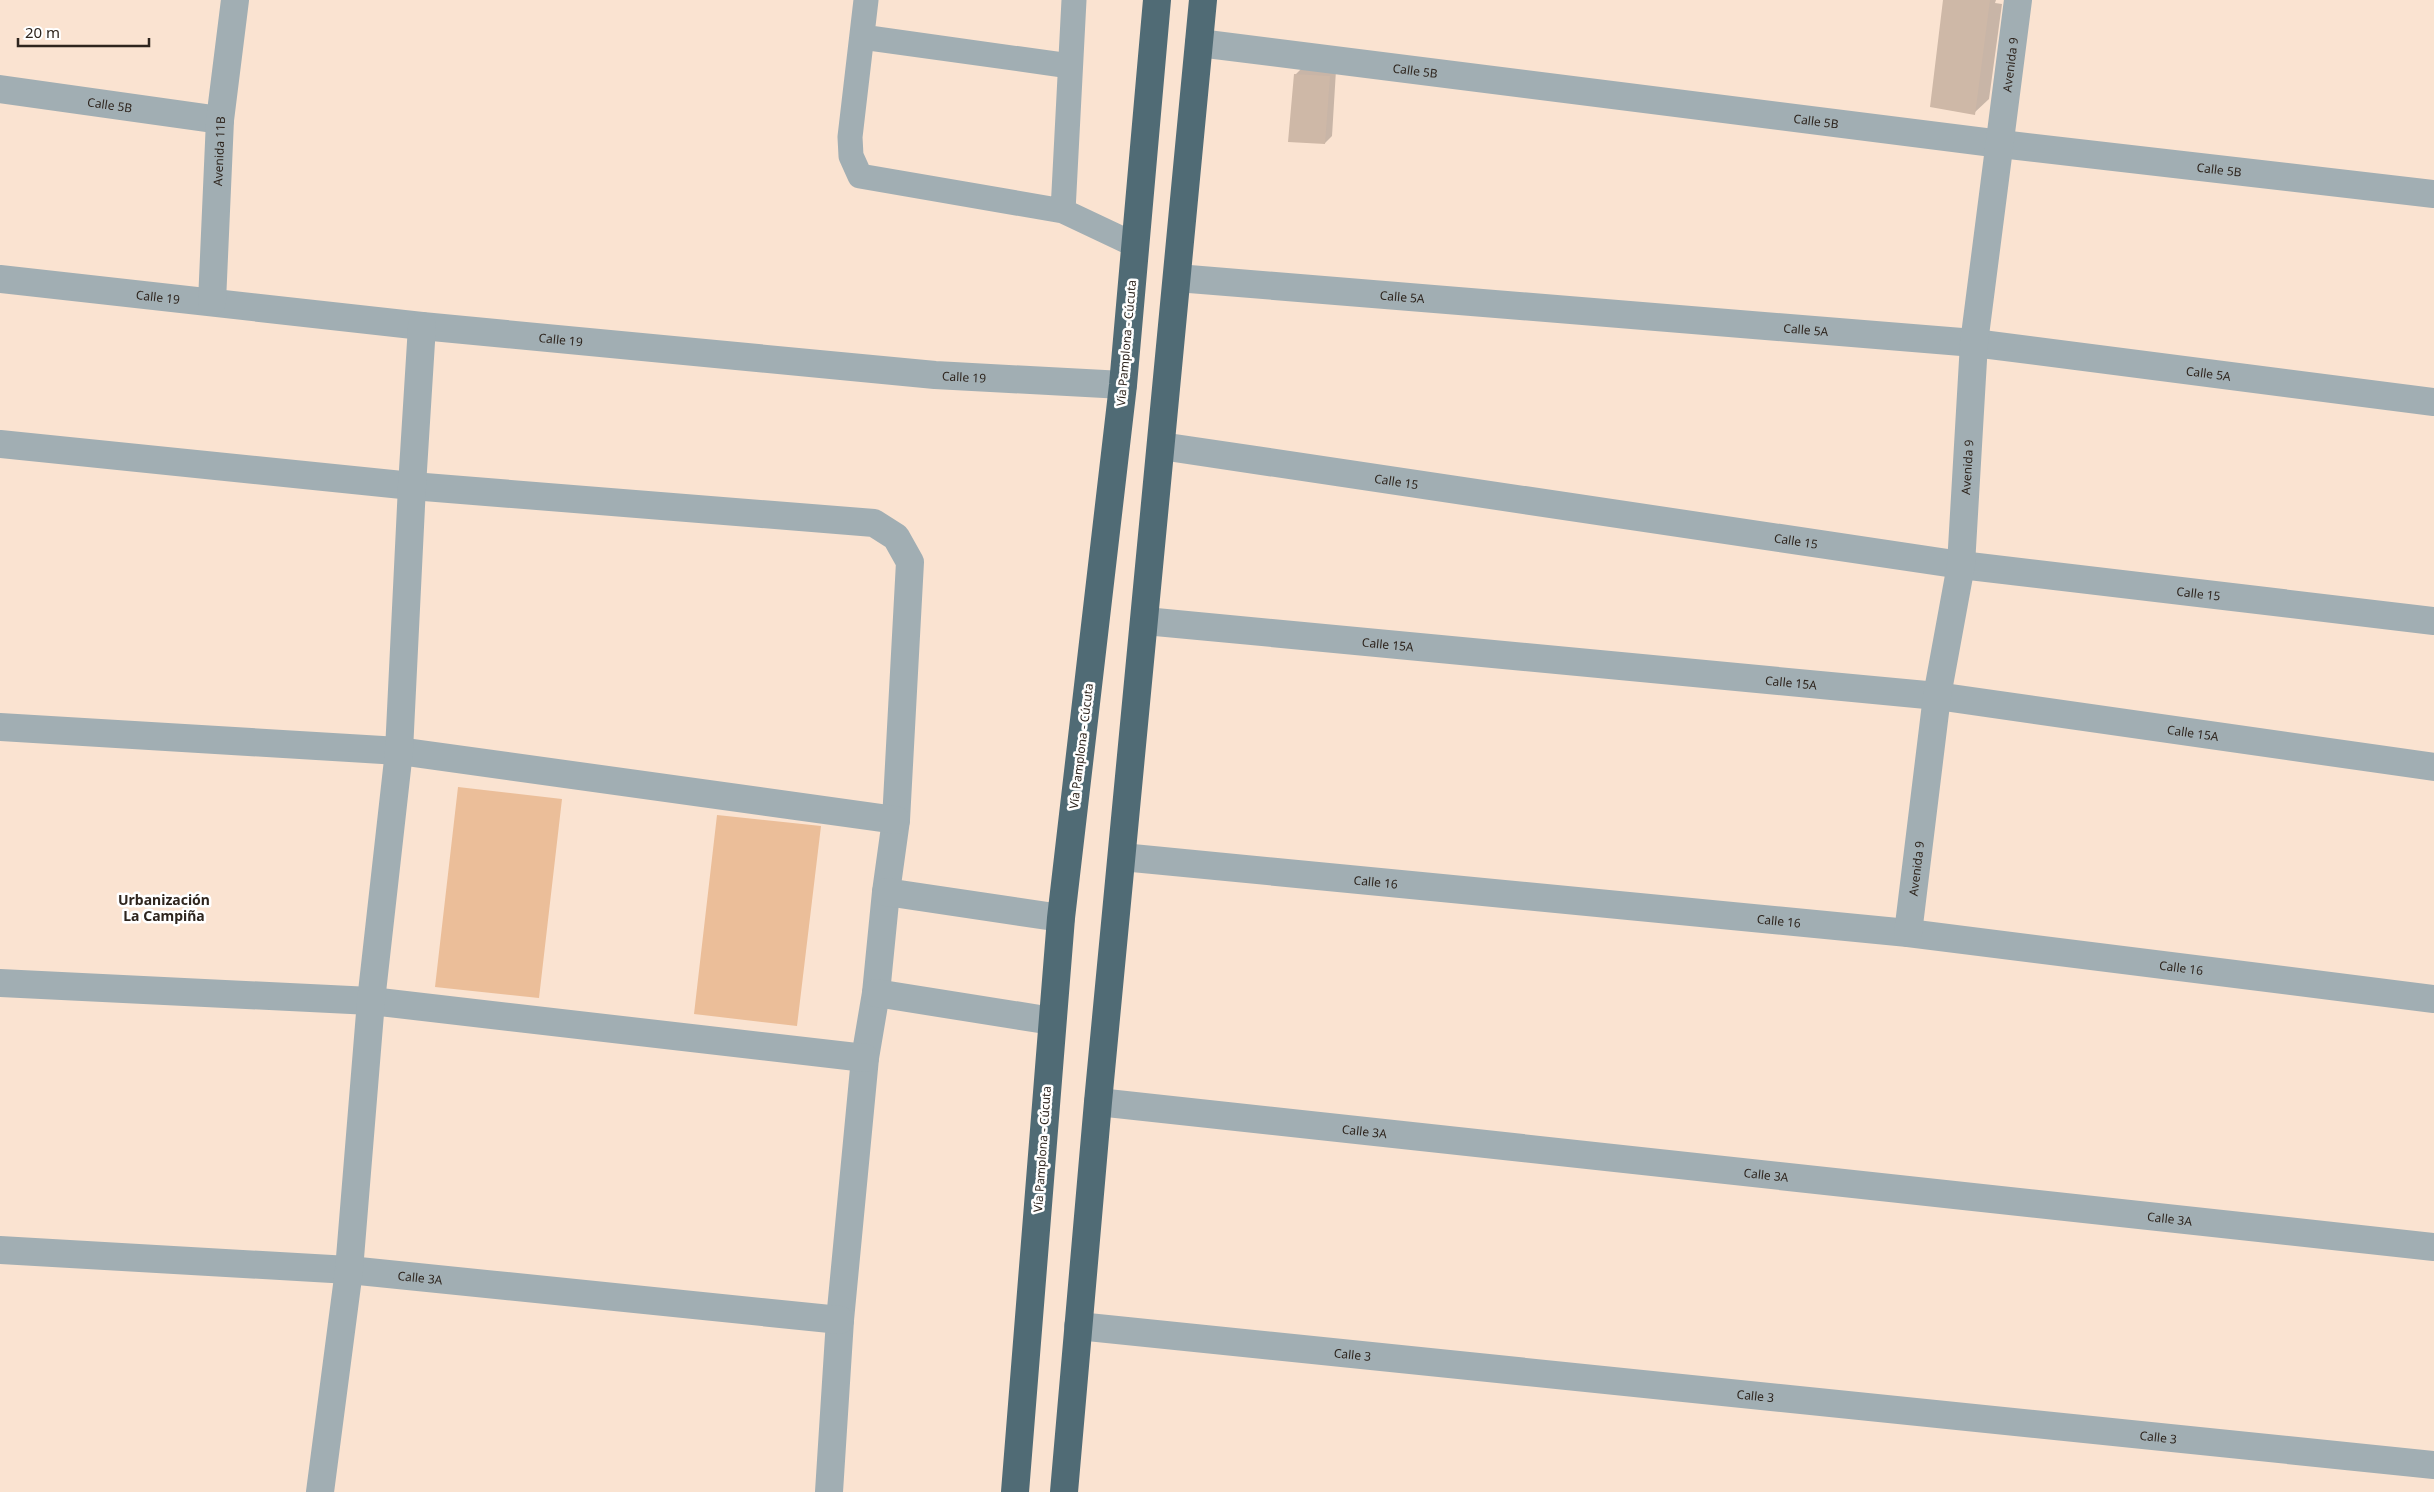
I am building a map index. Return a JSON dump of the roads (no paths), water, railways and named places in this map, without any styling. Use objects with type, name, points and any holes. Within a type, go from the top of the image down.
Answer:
[{"type":"highway","name":"Vía Pamplona - Cúcuta","points":[[1015,1492],[1061,918],[1123,385],[1157,0]]},
{"type":"highway","points":[[1064,1492],[1098,1102],[1203,0]]},
{"type":"street","name":"Avenida 11B","points":[[212,302],[220,120],[235,0]]},
{"type":"street","name":"Avenida 9","points":[[1908,933],[1938,696],[1961,565],[1974,343],[2018,0]]},
{"type":"street","name":"Calle 5B","points":[[1199,43],[2001,144],[2434,194]]},
{"type":"street","name":"Calle 5B","points":[[0,89],[220,120]]},
{"type":"street","name":"Calle 5A","points":[[1177,278],[1974,343],[2434,402]]},
{"type":"street","name":"Calle 19","points":[[0,279],[422,326],[935,375],[1123,385]]},
{"type":"street","points":[[320,1492],[349,1270],[371,1002],[400,751],[412,486],[422,326]]},
{"type":"street","points":[[0,444],[412,486],[874,524],[896,537],[910,562],[896,820],[886,892],[876,993],[865,1058],[840,1320],[829,1492]]},
{"type":"street","name":"Calle 15","points":[[1162,446],[1961,565],[2434,622]]},
{"type":"street","name":"Calle 15A","points":[[1145,621],[1938,696],[2434,767]]},
{"type":"street","points":[[0,727],[400,751],[896,820]]},
{"type":"street","name":"Calle 16","points":[[1122,857],[1908,933],[2434,999]]},
{"type":"street","points":[[886,892],[1061,918]]},
{"type":"street","points":[[0,983],[371,1002],[865,1058]]},
{"type":"street","points":[[876,993],[1052,1021]]},
{"type":"street","name":"Calle 3A","points":[[1098,1102],[2434,1247]]},
{"type":"street","name":"Calle 3A","points":[[0,1250],[349,1270],[840,1320]]},
{"type":"street","name":"Calle 3","points":[[1078,1326],[2434,1465]]},
{"type":"lane","points":[[866,0],[850,137],[851,156],[860,176],[1063,211],[1135,245]]},
{"type":"lane","points":[[1063,211],[1074,0]]},
{"type":"lane","points":[[862,37],[1070,66]]},
{"type":"district","name":"Urbanización La Campiña","points":[[164,908]]}]
